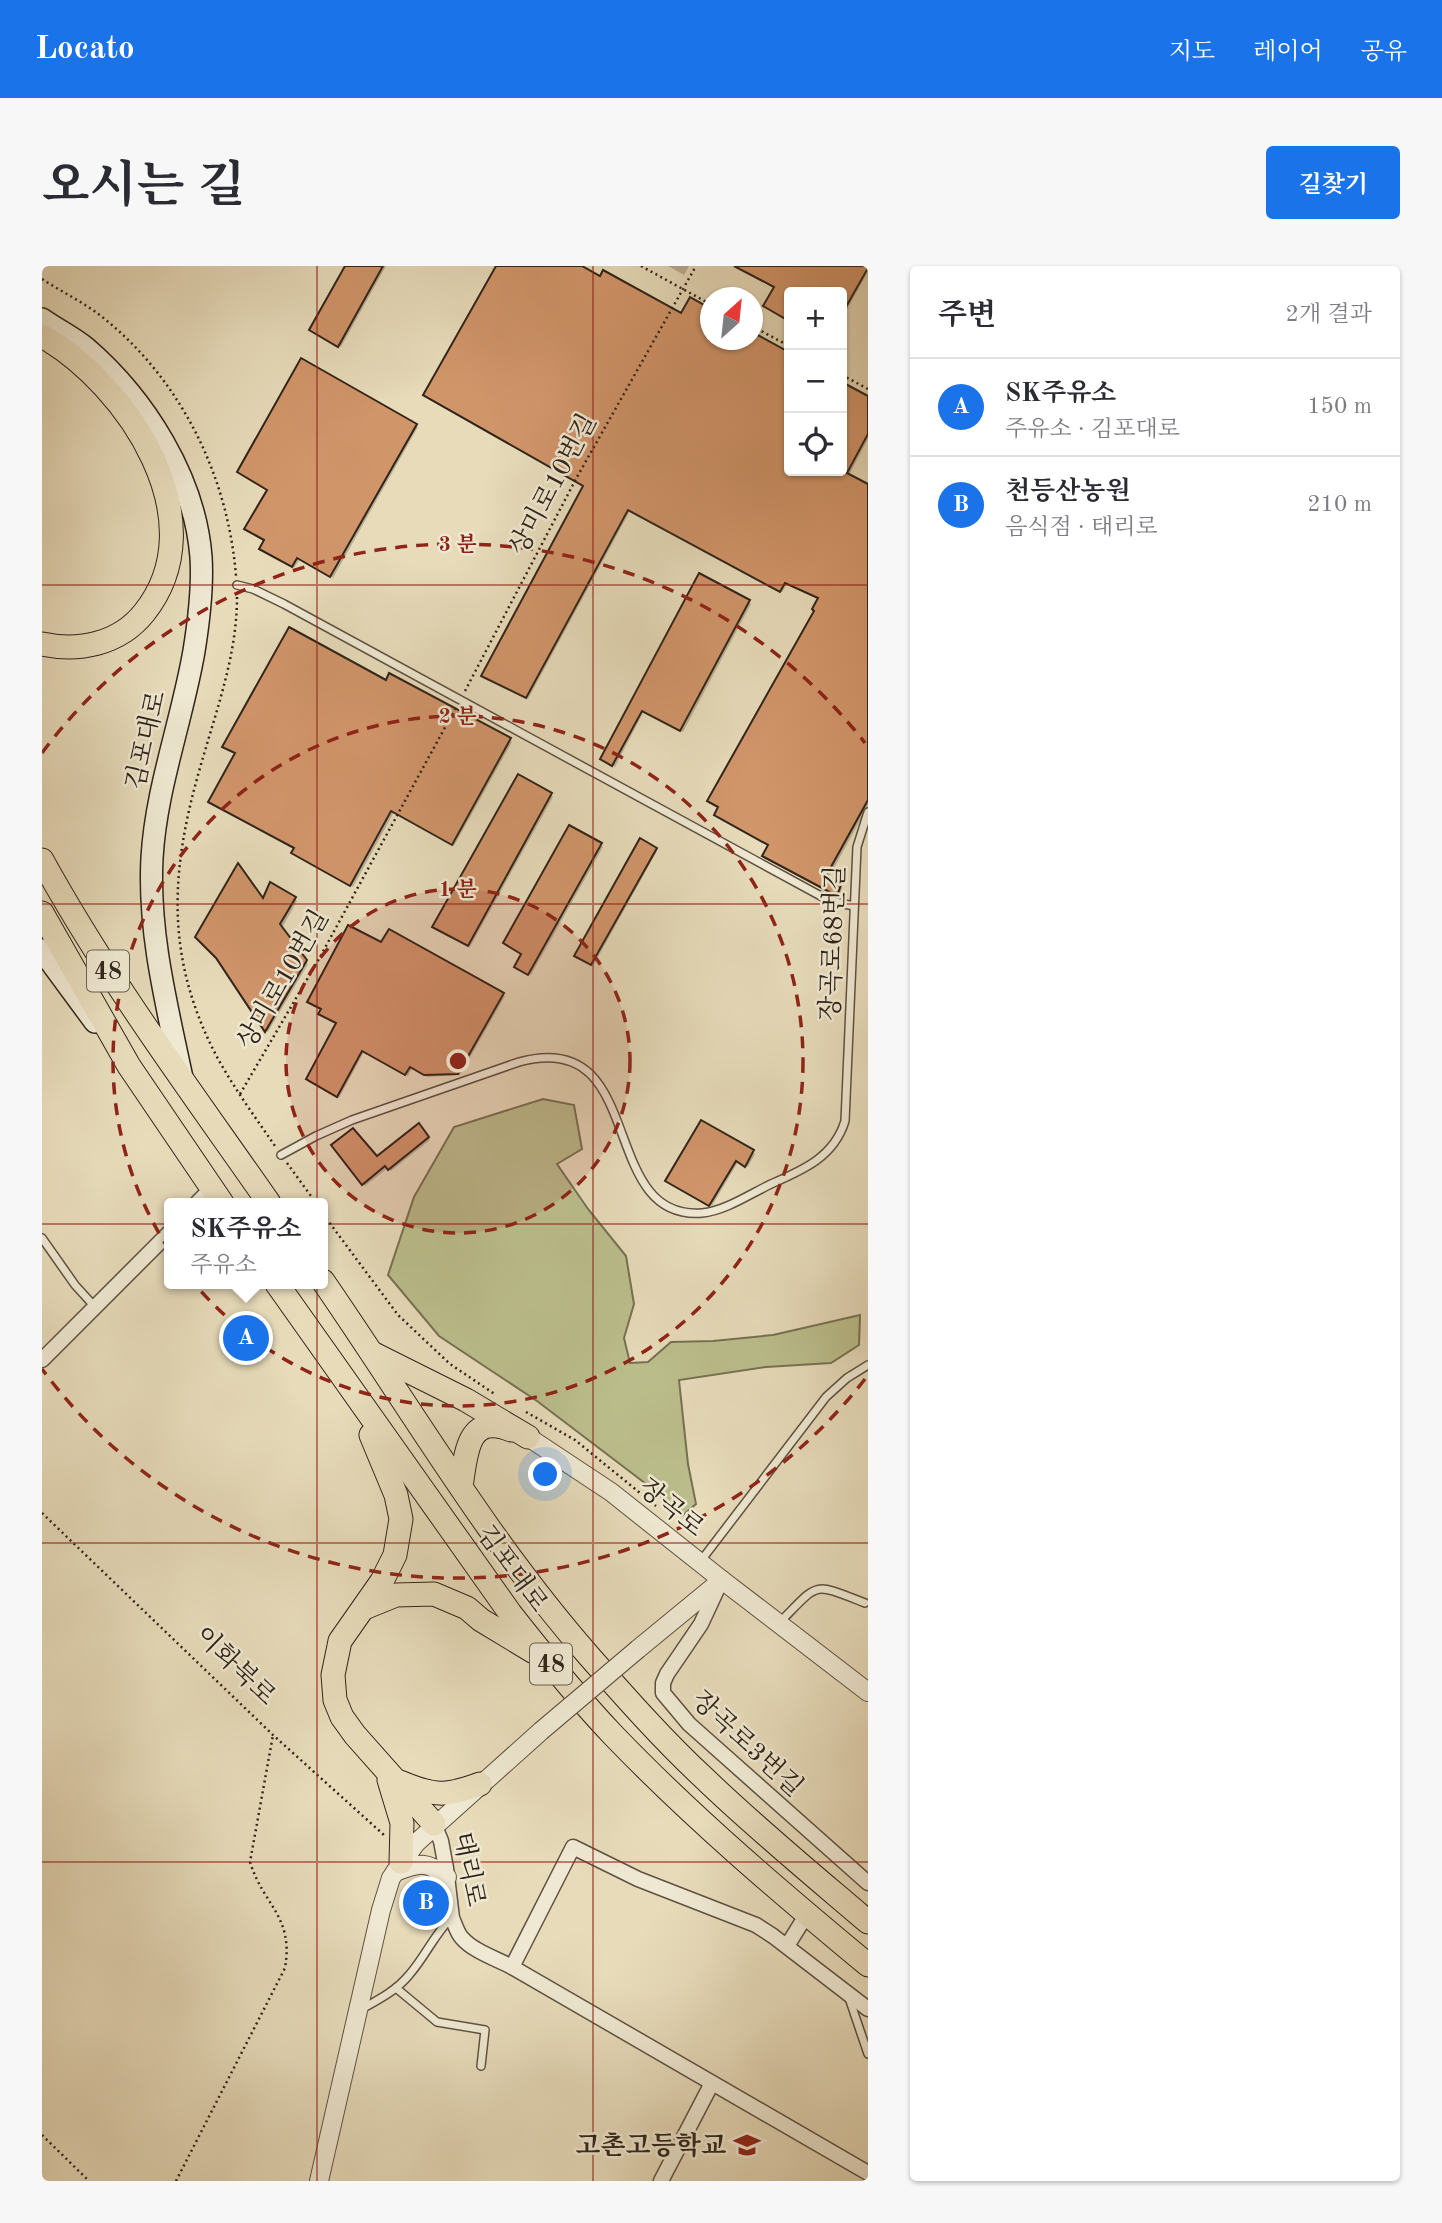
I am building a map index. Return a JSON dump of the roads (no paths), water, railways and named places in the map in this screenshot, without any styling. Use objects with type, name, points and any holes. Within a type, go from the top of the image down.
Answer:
[{"type":"main road","name":"김포대로","points":[[42,319],[85,346],[114,375],[143,411],[162,440],[193,513],[201,556],[201,603],[193,653],[157,816],[152,858],[156,938],[182,1078],[266,1198]]},
{"type":"main road","points":[[42,336],[81,365],[109,391],[141,436],[163,481],[172,520],[172,546],[163,582],[151,604],[135,624],[113,638],[83,647],[42,644]]},
{"type":"main road","name":"48","points":[[42,860],[78,924],[182,1078]]},
{"type":"main road","name":"48","points":[[42,914],[129,1066],[210,1198]]},
{"type":"main road","points":[[42,950],[129,1066]]},
{"type":"main road","name":"김포대로","points":[[328,1288],[461,1487],[542,1598],[588,1654],[649,1723],[705,1779],[868,1922]]},
{"type":"main road","name":"김포대로","points":[[280,1289],[510,1613],[547,1660],[613,1735],[687,1808],[868,1965]]},
{"type":"main road","points":[[373,1353],[446,1389],[528,1437]]},
{"type":"main road","points":[[355,1396],[397,1495],[401,1519],[395,1555],[382,1581],[340,1641],[333,1675],[335,1700],[342,1717],[434,1824]]},
{"type":"main road","points":[[461,1487],[467,1448],[479,1429],[500,1426],[528,1437]]},
{"type":"main road","points":[[364,1608],[396,1595],[434,1594],[467,1608],[481,1620],[547,1660]]},
{"type":"main road","points":[[390,1774],[437,1794],[457,1793],[480,1783]]},
{"type":"main road","points":[[390,1774],[401,1814],[399,1860]]},
{"type":"street","points":[[42,1360],[164,1238]]},
{"type":"street","name":"장곡로","points":[[528,1437],[611,1492],[868,1692]]},
{"type":"street","points":[[434,1824],[722,1580]]},
{"type":"street","name":"장곡로3번길","points":[[722,1580],[701,1624],[667,1674],[663,1693],[689,1724],[868,1883]]},
{"type":"street","name":"태리로","points":[[319,2181],[385,1894],[399,1860],[434,1824],[441,1841],[452,1918],[462,1938],[868,2172]]},
{"type":"street","points":[[512,1967],[573,1847],[638,1879],[746,1921],[787,1946],[868,2009]]},
{"type":"street","points":[[399,1860],[435,1867],[447,1877]]},
{"type":"street","points":[[787,1946],[807,1914]]},
{"type":"street","points":[[661,2181],[712,2082]]},
{"type":"lane","points":[[237,585],[253,589],[284,604],[821,897],[854,906]]},
{"type":"lane","name":"장곡로68번길","points":[[281,1155],[352,1120],[519,1062],[552,1057],[579,1066],[604,1090],[635,1168],[652,1196],[663,1205],[678,1211],[706,1212],[793,1174],[829,1152],[845,1121],[857,847],[868,812]]},
{"type":"lane","points":[[42,1238],[75,1285],[95,1307]]},
{"type":"lane","points":[[699,1563],[826,1397],[847,1378],[868,1365]]},
{"type":"lane","points":[[779,1623],[815,1589],[831,1590],[865,1603]]},
{"type":"lane","points":[[357,2012],[396,1988],[417,1965],[436,1933],[452,1918]]},
{"type":"lane","points":[[396,1988],[437,2022],[485,2030],[481,2066]]},
{"type":"lane","points":[[849,1995],[868,2054]]},
{"type":"place","name":"SK주유소","points":[[246,1338]]},
{"type":"place","name":"천등산농원","points":[[426,1903]]},
{"type":"place","name":"고촌고등학교","points":[[747,2145]]}]
